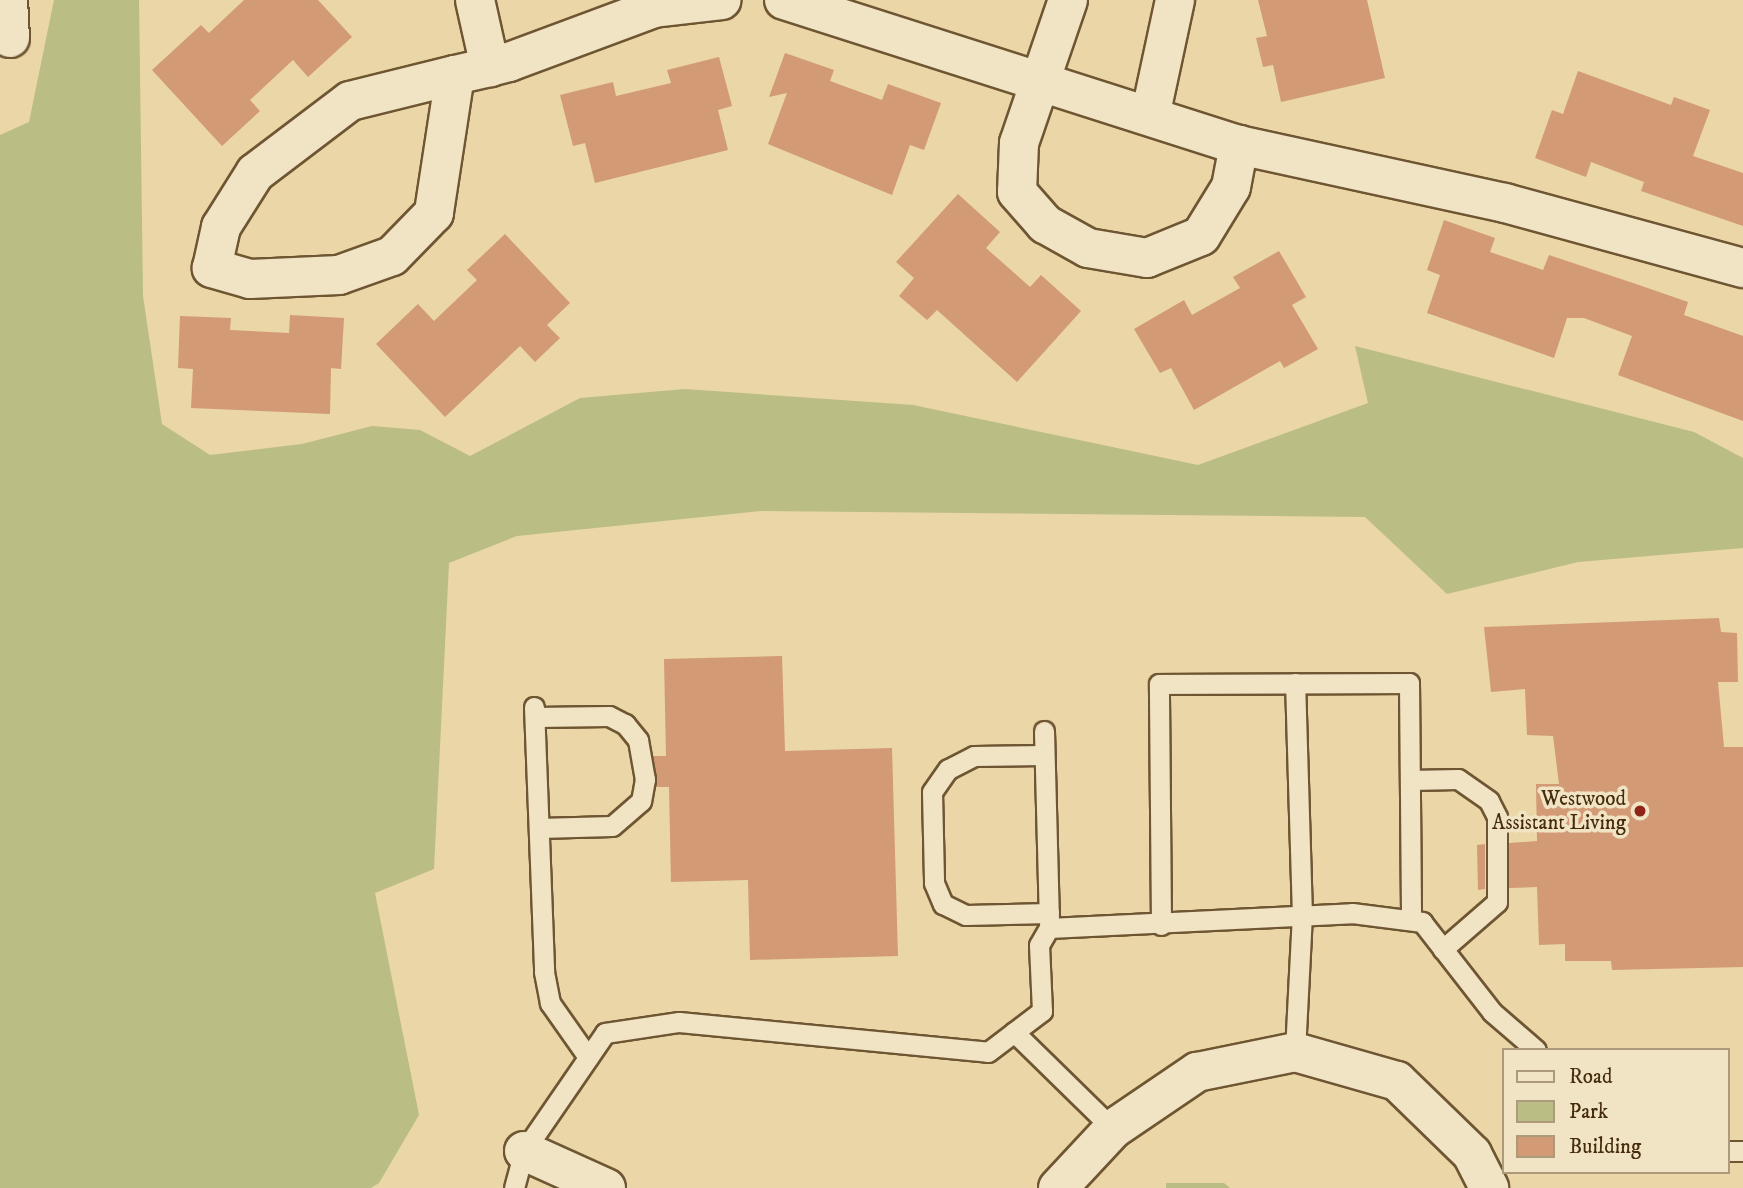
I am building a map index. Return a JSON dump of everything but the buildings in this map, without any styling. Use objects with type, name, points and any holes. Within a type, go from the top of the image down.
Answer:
[{"type":"street","points":[[8,0],[10,38]]},
{"type":"street","points":[[475,0],[472,71],[434,213],[392,256],[339,275],[250,279],[212,268],[221,227],[255,173],[350,101],[472,71],[654,8],[722,0]]},
{"type":"street","points":[[784,0],[1041,81],[1152,112],[1239,145],[1505,203],[1743,268]]},
{"type":"street","points":[[1068,0],[1019,143],[1017,192],[1045,224],[1088,248],[1147,258],[1201,236],[1231,187],[1239,145]]},
{"type":"street","points":[[1152,112],[1175,0]]},
{"type":"street","points":[[1058,1188],[1113,1129],[1197,1072],[1295,1052],[1398,1081],[1472,1154],[1489,1188]]},
{"type":"street","points":[[524,1151],[606,1188]]},
{"type":"lane","points":[[1295,683],[1302,916],[1295,1052]]},
{"type":"lane","points":[[1161,925],[1159,684],[1409,683],[1411,920]]},
{"type":"lane","points":[[539,828],[612,826],[641,801],[645,779],[638,740],[625,724],[609,716],[535,712],[539,828],[550,1003],[588,1057]]},
{"type":"lane","points":[[514,1188],[524,1151],[605,1033],[679,1022],[988,1052],[1042,1012],[1039,945],[1049,920],[1044,730]]},
{"type":"lane","points":[[1044,755],[974,756],[948,769],[932,792],[934,883],[943,904],[966,915],[1161,925],[1353,913],[1422,922],[1492,1012],[1534,1048]]},
{"type":"lane","points":[[1410,780],[1458,779],[1489,801],[1497,817],[1497,902],[1443,949]]},
{"type":"lane","points":[[1014,1032],[1113,1129]]},
{"type":"green space","points":[[54,0],[139,0],[143,296],[162,424],[210,455],[302,444],[372,426],[420,430],[470,456],[580,398],[685,389],[913,405],[1198,465],[1368,403],[1355,346],[1694,432],[1743,458],[1743,548],[1578,562],[1447,594],[1365,517],[761,511],[517,536],[449,563],[434,869],[375,893],[419,1115],[379,1183],[371,1188],[0,1188],[0,135],[29,122]]},
{"type":"green space","points":[[1166,1183],[1224,1183],[1230,1188],[1166,1188]]},
{"type":"place","name":"Westwood Assistant Living","points":[[1640,811]]}]
